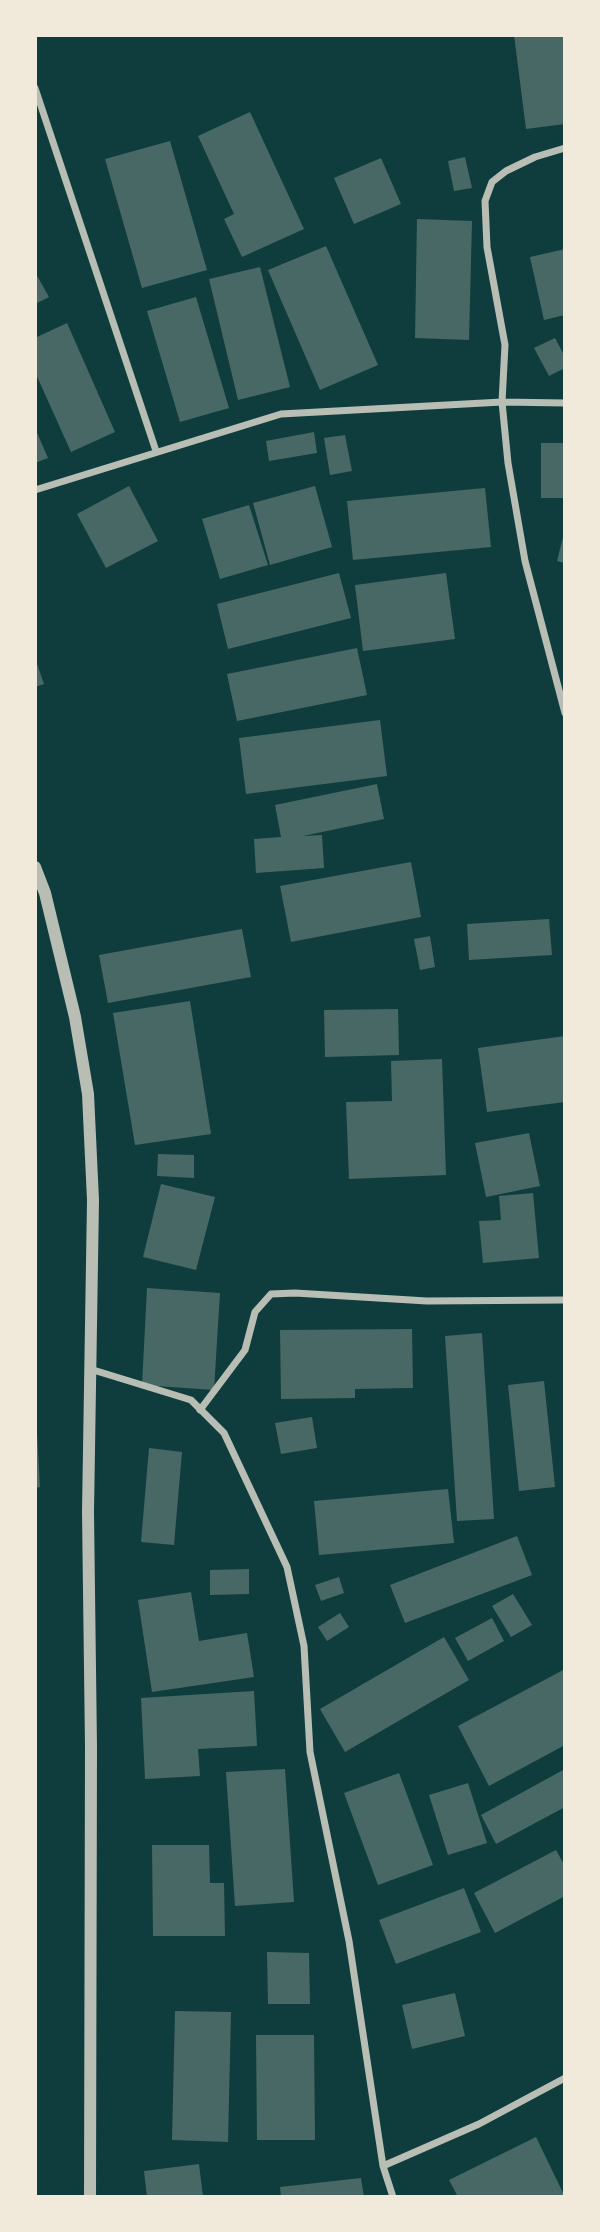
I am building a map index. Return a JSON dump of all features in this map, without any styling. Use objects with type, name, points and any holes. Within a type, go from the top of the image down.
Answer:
[{"type":"street","points":[[35,88],[156,451]]},
{"type":"street","points":[[565,148],[535,157],[506,171],[492,182],[485,201],[487,247],[505,345],[502,402],[508,463],[525,561],[565,713]]},
{"type":"street","points":[[35,490],[281,414],[502,402],[565,403]]},
{"type":"street","points":[[35,867],[45,893],[75,1017],[88,1094],[93,1200],[88,1512],[91,1747],[90,2197]]},
{"type":"street","points":[[200,1410],[246,1350],[255,1312],[271,1294],[427,1301],[565,1300]]},
{"type":"street","points":[[90,1369],[191,1400],[224,1433],[287,1566],[304,1646],[310,1752],[349,1941],[383,2166],[393,2197]]},
{"type":"street","points":[[383,2166],[479,2124],[565,2078]]},
{"type":"building","points":[[514,35],[565,35],[565,124],[526,129]]},
{"type":"building","points":[[250,112],[304,229],[242,257],[224,219],[234,214],[198,136]]},
{"type":"building","points":[[170,141],[207,270],[142,288],[105,159]]},
{"type":"building","points":[[465,157],[472,188],[454,191],[448,161]]},
{"type":"building","points":[[381,158],[401,204],[354,224],[334,178]]},
{"type":"building","points":[[417,219],[472,221],[469,340],[415,338]]},
{"type":"building","points":[[326,246],[378,365],[320,390],[268,270]]},
{"type":"building","points":[[565,249],[565,315],[544,320],[530,257]]},
{"type":"building","points":[[260,267],[290,387],[238,400],[209,279]]},
{"type":"building","points":[[35,272],[49,297],[35,304]]},
{"type":"building","points":[[196,297],[229,408],[180,422],[147,311]]},
{"type":"building","points":[[67,323],[115,432],[71,452],[35,372],[35,338]]},
{"type":"building","points":[[555,338],[565,357],[565,368],[549,376],[534,348]]},
{"type":"building","points":[[35,428],[48,458],[35,463]]},
{"type":"building","points":[[314,432],[317,453],[269,461],[266,441]]},
{"type":"building","points":[[345,435],[352,471],[330,475],[324,438]]},
{"type":"building","points":[[541,443],[565,443],[565,498],[541,498]]},
{"type":"building","points":[[129,486],[158,541],[106,568],[77,514]]},
{"type":"building","points":[[315,486],[332,547],[270,565],[253,503]]},
{"type":"building","points":[[485,488],[491,547],[353,560],[347,501]]},
{"type":"building","points":[[249,505],[268,565],[220,579],[202,519]]},
{"type":"building","points":[[565,533],[565,563],[557,561]]},
{"type":"building","points":[[339,573],[351,618],[228,649],[217,604]]},
{"type":"building","points":[[446,573],[455,639],[363,651],[355,585]]},
{"type":"building","points":[[357,648],[367,695],[237,721],[227,674]]},
{"type":"building","points":[[35,658],[44,684],[35,687]]},
{"type":"building","points":[[380,720],[387,776],[246,794],[239,738]]},
{"type":"building","points":[[377,784],[384,819],[303,836],[322,835],[324,868],[256,873],[254,839],[281,837],[275,805]]},
{"type":"building","points":[[411,862],[421,917],[291,942],[280,886]]},
{"type":"building","points":[[549,919],[552,955],[469,960],[467,924]]},
{"type":"building","points":[[242,929],[251,977],[108,1003],[99,955]]},
{"type":"building","points":[[430,936],[435,967],[420,970],[414,939]]},
{"type":"building","points":[[190,1001],[211,1134],[135,1145],[113,1013]]},
{"type":"building","points":[[398,1009],[399,1055],[325,1057],[324,1010]]},
{"type":"building","points":[[565,1036],[565,1102],[487,1112],[478,1048]]},
{"type":"building","points":[[442,1059],[446,1175],[349,1179],[346,1102],[392,1101],[391,1061]]},
{"type":"building","points":[[529,1133],[540,1186],[486,1197],[475,1143]]},
{"type":"building","points":[[158,1154],[194,1155],[194,1178],[157,1176]]},
{"type":"building","points":[[161,1184],[215,1197],[196,1270],[143,1257]]},
{"type":"building","points":[[533,1193],[539,1258],[483,1263],[479,1221],[501,1220],[499,1196]]},
{"type":"building","points":[[147,1288],[220,1293],[214,1390],[142,1385]]},
{"type":"building","points":[[412,1329],[413,1388],[355,1389],[355,1398],[281,1399],[280,1330]]},
{"type":"building","points":[[482,1333],[494,1519],[457,1521],[445,1336]]},
{"type":"building","points":[[544,1381],[555,1487],[519,1491],[508,1385]]},
{"type":"building","points":[[312,1417],[317,1448],[281,1454],[275,1423]]},
{"type":"building","points":[[35,1432],[40,1487],[35,1488]]},
{"type":"building","points":[[149,1448],[182,1452],[174,1545],[141,1542]]},
{"type":"building","points":[[448,1489],[454,1543],[319,1555],[314,1501]]},
{"type":"building","points":[[517,1536],[532,1575],[405,1623],[390,1585]]},
{"type":"building","points":[[249,1569],[249,1594],[210,1595],[210,1570]]},
{"type":"building","points":[[339,1577],[344,1593],[321,1601],[315,1585]]},
{"type":"building","points":[[191,1592],[199,1641],[247,1633],[254,1677],[152,1692],[138,1600]]},
{"type":"building","points":[[513,1594],[532,1625],[511,1637],[492,1606]]},
{"type":"building","points":[[340,1613],[349,1627],[327,1641],[318,1627]]},
{"type":"building","points":[[492,1618],[504,1641],[468,1661],[455,1638]]},
{"type":"building","points":[[444,1637],[469,1680],[345,1752],[320,1709]]},
{"type":"building","points":[[565,1669],[565,1745],[489,1786],[458,1726]]},
{"type":"building","points":[[254,1691],[257,1746],[198,1749],[200,1776],[145,1779],[141,1698]]},
{"type":"building","points":[[285,1769],[294,1902],[235,1906],[226,1772]]},
{"type":"building","points":[[565,1769],[565,1807],[496,1844],[481,1815]]},
{"type":"building","points":[[399,1773],[433,1865],[378,1885],[344,1793]]},
{"type":"building","points":[[468,1783],[487,1843],[448,1855],[429,1795]]},
{"type":"building","points":[[152,1845],[209,1845],[210,1883],[224,1883],[225,1936],[153,1936]]},
{"type":"building","points":[[556,1850],[565,1866],[565,1896],[495,1933],[474,1893]]},
{"type":"building","points":[[464,1888],[481,1932],[396,1964],[379,1920]]},
{"type":"building","points":[[267,1952],[309,1953],[310,2004],[268,2004]]},
{"type":"building","points":[[455,1993],[465,2036],[412,2049],[402,2005]]},
{"type":"building","points":[[175,2011],[231,2012],[228,2142],[172,2140]]},
{"type":"building","points":[[256,2035],[314,2035],[315,2140],[257,2140]]},
{"type":"building","points":[[536,2137],[565,2197],[458,2197],[449,2180]]},
{"type":"building","points":[[199,2164],[203,2197],[147,2197],[144,2171]]},
{"type":"building","points":[[361,2178],[364,2197],[281,2197],[280,2187]]}]
